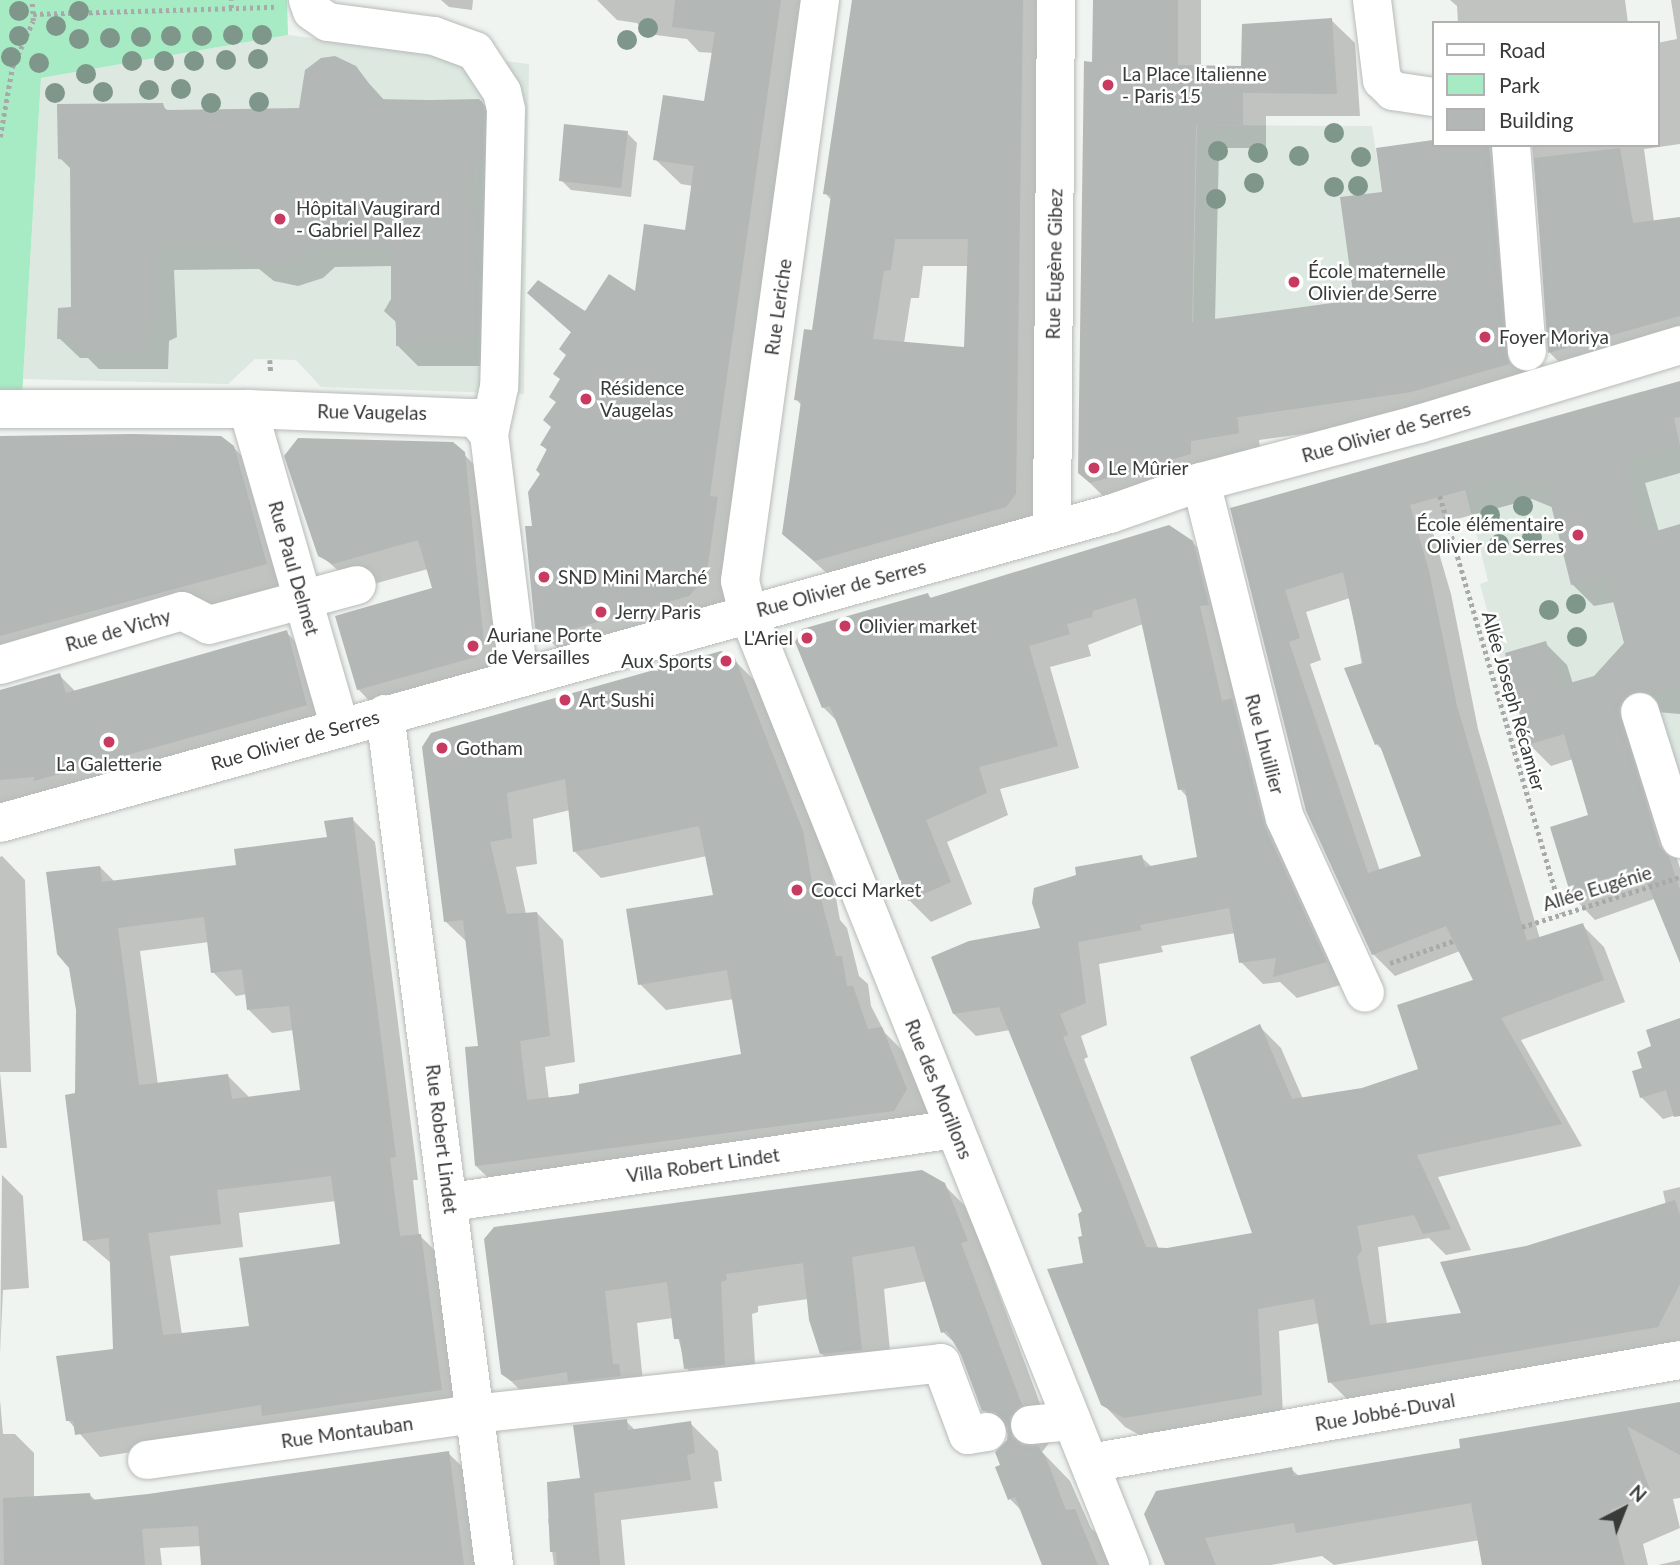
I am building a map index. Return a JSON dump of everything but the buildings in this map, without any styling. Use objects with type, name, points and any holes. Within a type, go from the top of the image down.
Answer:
[{"type":"street","name":"Rue Leriche","points":[[748,613],[740,581],[820,0]]},
{"type":"street","name":"Rue Eugène Gibez","points":[[1052,528],[1056,0]]},
{"type":"street","points":[[1372,0],[1382,80],[1393,91],[1432,97]]},
{"type":"street","points":[[298,3],[328,22],[433,36],[475,51],[502,92],[506,110],[499,387],[489,434],[519,678]]},
{"type":"street","points":[[1511,147],[1527,351]]},
{"type":"street","name":"Rue Olivier de Serres","points":[[0,823],[1052,528],[1201,482],[1419,424],[1680,345]]},
{"type":"street","name":"Rue Vaugelas","points":[[0,409],[248,409],[465,415],[483,425],[489,434]]},
{"type":"street","name":"Rue Paul Delmet","points":[[248,409],[340,727]]},
{"type":"street","name":"Rue Lhuillier","points":[[1201,482],[1265,752],[1285,818],[1365,993]]},
{"type":"street","name":"Rue de Vichy","points":[[0,665],[182,611],[209,625],[356,585]]},
{"type":"street","name":"Rue des Morillons","points":[[748,613],[1130,1565]]},
{"type":"street","points":[[1640,712],[1680,839]]},
{"type":"street","name":"Rue Robert Lindet","points":[[385,714],[451,1202],[494,1565]]},
{"type":"street","name":"Villa Robert Lindet","points":[[451,1202],[955,1129]]},
{"type":"street","name":"Rue Jobbé-Duval","points":[[1090,1463],[1680,1360]]},
{"type":"street","name":"Rue Montauban","points":[[147,1461],[474,1414],[941,1363],[968,1435],[987,1432]]},
{"type":"street","points":[[1030,1425],[1071,1421]]},
{"type":"path","points":[[0,137],[12,68],[33,14],[32,0]]},
{"type":"path","points":[[231,0],[231,8]]},
{"type":"path","points":[[33,14],[231,8],[298,3]]},
{"type":"path","name":"Allée Joseph Récamier","points":[[1440,496],[1562,914]]},
{"type":"path","name":"Allée Eugénie","points":[[1522,927],[1680,877]]},
{"type":"path","points":[[1389,963],[1453,941]]},
{"type":"shaded area","name":"Hôpital Vaugirard - Gabriel Pallez","points":[[288,35],[529,64],[524,394],[321,387],[296,360],[255,359],[228,384],[23,379],[41,78]]},
{"type":"shaded area","name":"École maternelle Olivier de Serre","points":[[1197,125],[1372,126],[1412,392],[1237,417],[1239,433],[1191,441]]},
{"type":"shaded area","name":"École élémentaire Olivier de Serres","points":[[1643,391],[1658,452],[1680,446],[1680,797],[1649,695],[1623,703],[1519,698],[1516,688],[1509,689],[1480,584],[1488,581],[1454,445]]},
{"type":"green space","points":[[0,0],[287,0],[288,35],[41,78],[22,396],[0,396]]},
{"type":"place","name":"La Place Italienne - Paris 15","points":[[1108,85]]},
{"type":"place","name":"Hôpital Vaugirard - Gabriel Pallez","points":[[280,219]]},
{"type":"place","name":"École maternelle Olivier de Serre","points":[[1294,282]]},
{"type":"place","name":"Foyer Moriya","points":[[1485,337]]},
{"type":"place","name":"Résidence Vaugelas","points":[[586,399]]},
{"type":"place","name":"Le Mûrier","points":[[1094,468]]},
{"type":"place","name":"École élémentaire Olivier de Serres","points":[[1578,535]]},
{"type":"place","name":"SND Mini Marché","points":[[544,577]]},
{"type":"place","name":"Jerry Paris","points":[[601,612]]},
{"type":"place","name":"Olivier market","points":[[845,626]]},
{"type":"place","name":"L'Ariel","points":[[807,638]]},
{"type":"place","name":"Auriane Porte de Versailles","points":[[473,646]]},
{"type":"place","name":"Aux Sports","points":[[726,661]]},
{"type":"place","name":"Art Sushi","points":[[565,700]]},
{"type":"place","name":"La Galetterie","points":[[109,742]]},
{"type":"place","name":"Gotham","points":[[442,748]]},
{"type":"place","name":"Cocci Market","points":[[797,890]]}]
